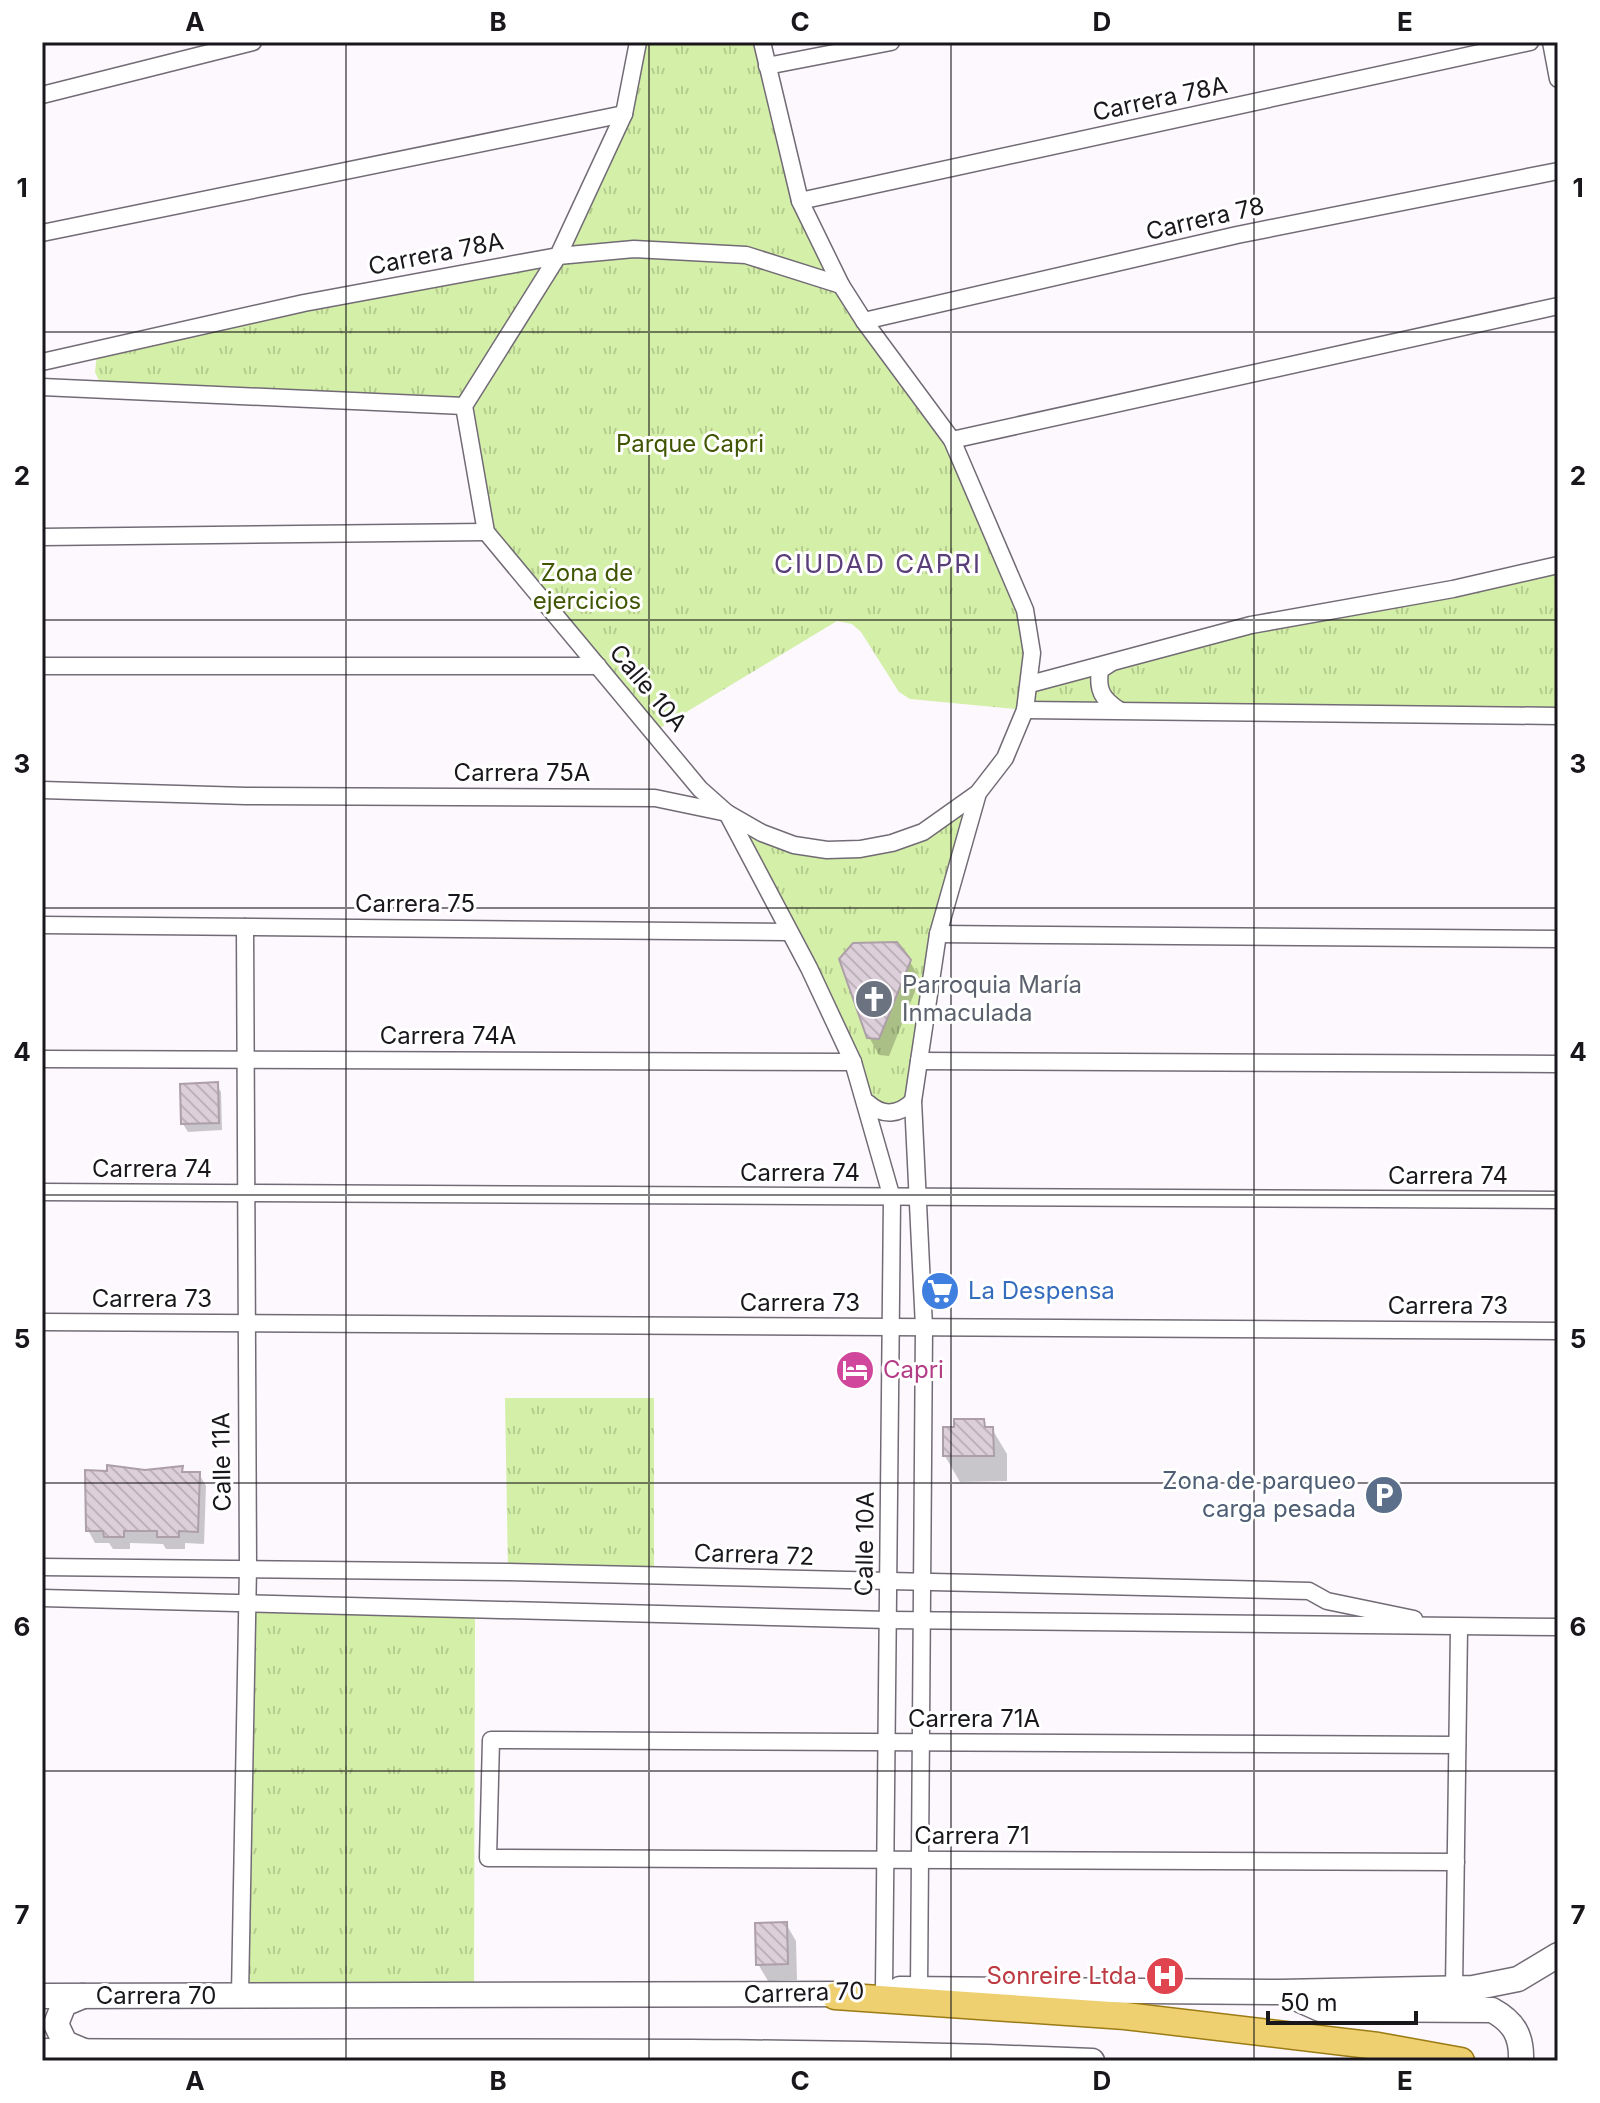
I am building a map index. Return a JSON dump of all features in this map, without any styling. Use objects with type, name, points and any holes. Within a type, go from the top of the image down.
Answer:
[{"type":"main road","points":[[835,1996],[1125,2016],[1378,2046],[1461,2061]]},
{"type":"street","points":[[42,95],[253,42]]},
{"type":"street","points":[[42,387],[464,406],[558,256],[624,114],[638,42]]},
{"type":"street","points":[[762,42],[800,201],[841,285],[952,440],[1025,610],[1032,653],[1025,710],[1005,758],[978,793],[938,934],[913,1101],[924,1327],[919,1989]]},
{"type":"street","points":[[767,66],[891,42]]},
{"type":"street","name":"Carrera 78A","points":[[800,201],[1530,42]]},
{"type":"street","points":[[1551,42],[1558,79]]},
{"type":"street","points":[[42,233],[624,114]]},
{"type":"street","name":"Carrera 78","points":[[864,321],[1237,235],[1558,171]]},
{"type":"street","name":"Carrera 78A","points":[[42,362],[304,303],[558,256],[634,249],[746,255],[841,285]]},
{"type":"street","points":[[952,440],[1558,306]]},
{"type":"street","name":"Calle 10A","points":[[464,406],[486,532],[700,789],[727,813],[787,932],[809,968],[853,1062],[868,1103],[892,1198],[884,1989]]},
{"type":"street","points":[[42,537],[486,532]]},
{"type":"street","points":[[1030,684],[1251,625],[1453,589],[1558,565]]},
{"type":"street","points":[[1112,662],[1100,670],[1098,687],[1105,701],[1119,710]]},
{"type":"street","points":[[42,666],[598,666]]},
{"type":"street","points":[[1025,710],[1558,716]]},
{"type":"street","name":"Carrera 75A","points":[[42,790],[261,796],[655,798],[727,813],[762,833],[794,845],[860,849],[892,843],[923,832],[952,815],[978,793]]},
{"type":"street","name":"Carrera 75","points":[[42,925],[787,932]]},
{"type":"street","name":"Calle 11A","points":[[240,1995],[248,1567],[245,927]]},
{"type":"street","points":[[938,934],[1558,939]]},
{"type":"street","name":"Carrera 74A","points":[[42,1059],[853,1062]]},
{"type":"street","points":[[919,1061],[1558,1064]]},
{"type":"street","points":[[868,1103],[880,1111],[895,1113],[913,1101]]},
{"type":"street","name":"Carrera 74","points":[[42,1192],[1558,1200]]},
{"type":"street","name":"Carrera 73","points":[[42,1322],[1558,1331]]},
{"type":"street","name":"Carrera 72","points":[[42,1567],[248,1567],[639,1574],[889,1584],[1309,1591],[1327,1601],[1459,1628]]},
{"type":"street","name":"Carrera 72","points":[[42,1598],[888,1620],[1558,1627]]},
{"type":"street","points":[[1454,1989],[1459,1628]]},
{"type":"street","name":"Carrera 71A","points":[[488,1858],[491,1740],[1457,1745]]},
{"type":"street","name":"Carrera 71","points":[[488,1858],[1456,1862]]},
{"type":"street","name":"Carrera 70","points":[[42,1996],[835,1996],[884,1989],[1281,1992],[1454,1989],[1505,1983],[1535,1971],[1558,1955]]},
{"type":"street","points":[[1281,1992],[1320,2009],[1492,2010],[1506,2018],[1516,2030],[1521,2045],[1521,2061]]},
{"type":"street","points":[[83,1996],[64,2004],[56,2024],[65,2043],[85,2051]]},
{"type":"street","points":[[42,2051],[485,2050],[945,2055],[1092,2061]]},
{"type":"green space","name":"Parque Capri","points":[[638,42],[762,42],[800,201],[841,285],[952,440],[1025,610],[1030,684],[1251,625],[1558,565],[1558,716],[1025,710],[910,699],[899,692],[861,632],[852,624],[837,621],[655,731],[486,532],[464,406],[102,387],[95,372],[97,355],[558,256],[624,114]]},
{"type":"green space","points":[[978,793],[938,934],[913,1101],[874,1108],[727,813],[794,845],[892,843]],"holes":[[[897,942],[911,961],[879,1039],[867,1038],[839,959],[853,943]]]},
{"type":"green space","points":[[505,1398],[654,1398],[654,1575],[508,1572]]},
{"type":"green space","points":[[245,1602],[475,1608],[474,1995],[240,1995]]},
{"type":"building","name":"Parroquia María Inmaculada","points":[[897,942],[911,960],[879,1039],[867,1038],[839,959],[853,943]]},
{"type":"building","points":[[218,1082],[219,1123],[181,1124],[180,1084]]},
{"type":"building","points":[[954,1419],[984,1419],[985,1427],[993,1427],[994,1456],[943,1456],[943,1427],[954,1427]]},
{"type":"building","points":[[107,1465],[145,1470],[183,1466],[182,1472],[200,1472],[198,1532],[179,1531],[179,1537],[157,1537],[157,1531],[124,1531],[124,1537],[104,1537],[103,1531],[86,1531],[85,1470],[107,1471]]},
{"type":"building","points":[[787,1922],[788,1964],[756,1965],[755,1923]]},
{"type":"place","name":"Parroquia María Inmaculada","points":[[874,999]]},
{"type":"place","name":"La Despensa","points":[[940,1291]]},
{"type":"place","name":"Capri","points":[[855,1370]]},
{"type":"place","name":"Zona de parqueo carga pesada","points":[[1384,1495]]},
{"type":"place","name":"Sonreire Ltda","points":[[1165,1976]]},
{"type":"district","name":"CIUDAD CAPRI","points":[[878,564]]},
{"type":"park label","name":"Zona de ejercicios","points":[[587,587]]}]
